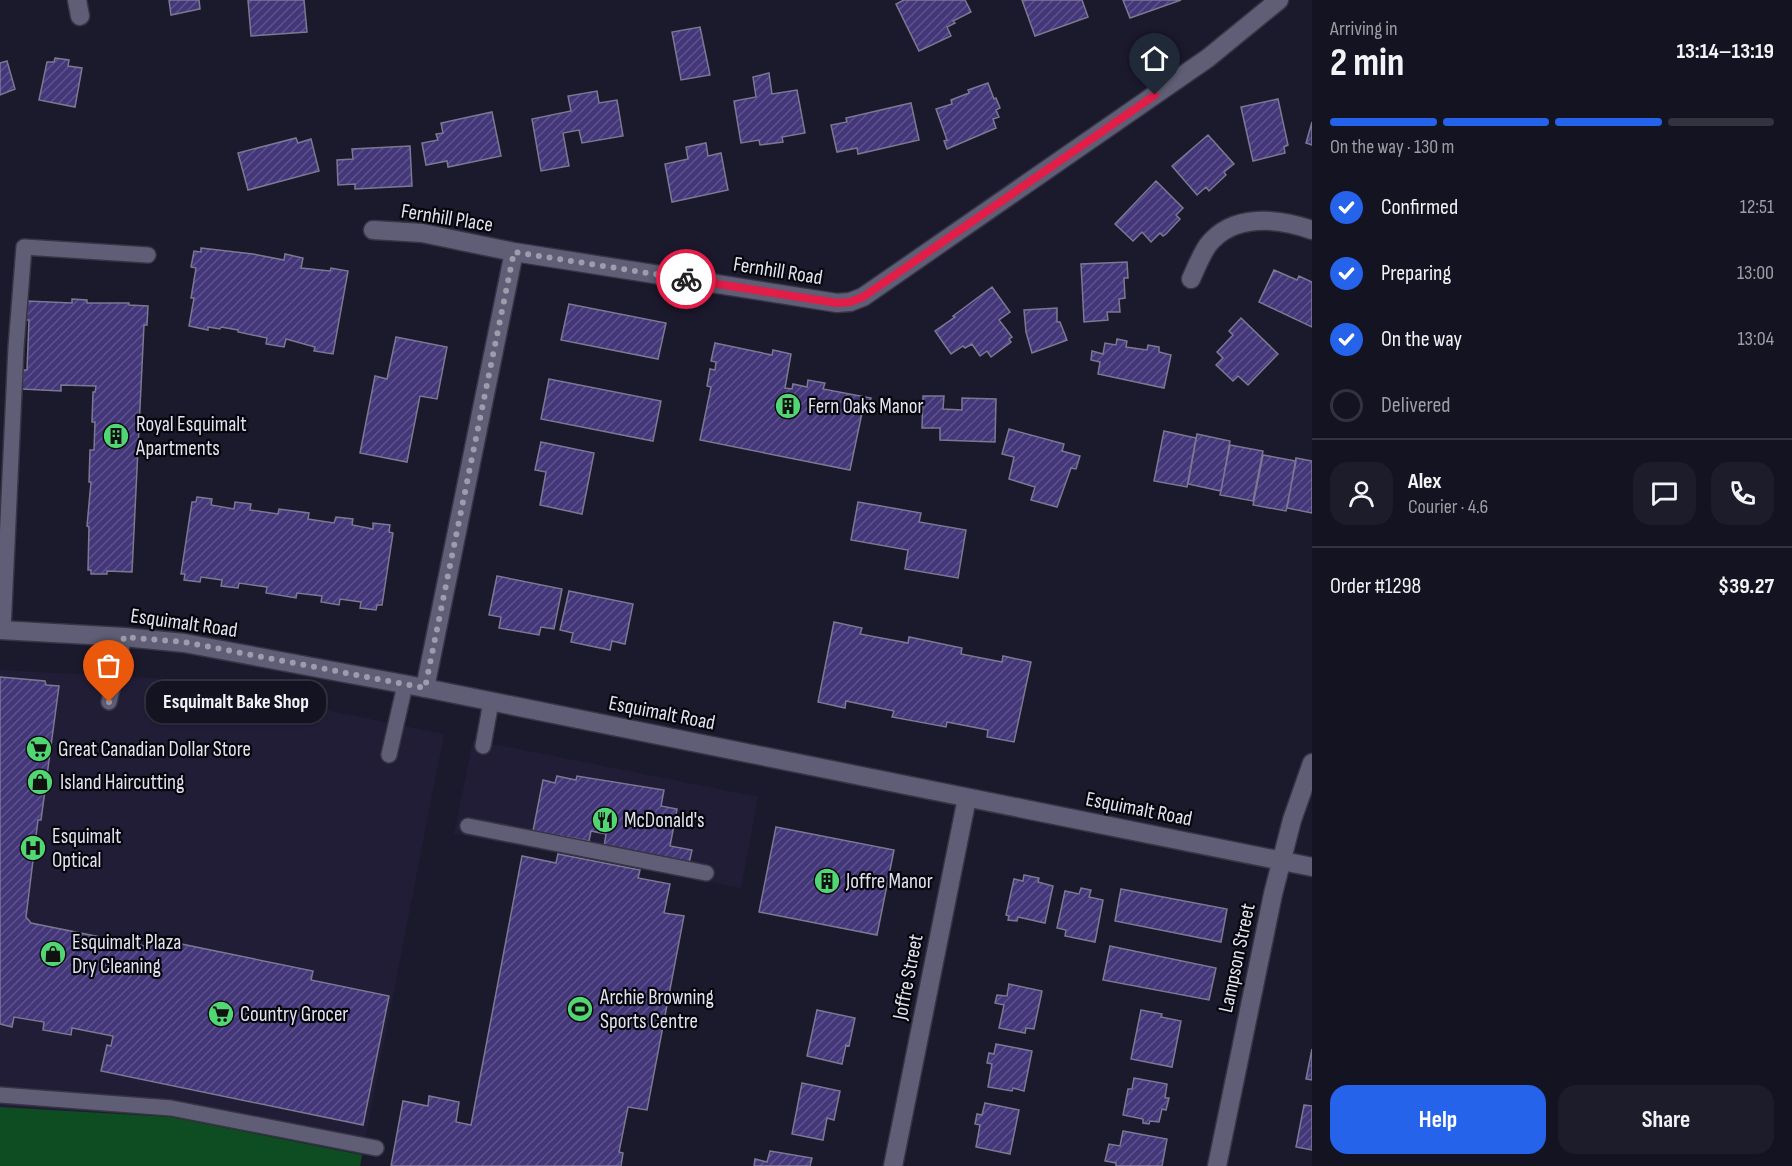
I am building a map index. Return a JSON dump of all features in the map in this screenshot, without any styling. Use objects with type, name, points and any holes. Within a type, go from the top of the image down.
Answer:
[{"type":"street","name":"Fernhill Road","points":[[514,252],[837,303],[850,302],[863,297],[1208,58],[1279,0]]},
{"type":"street","points":[[1191,279],[1209,244],[1231,227],[1245,222],[1275,221],[1312,230]]},
{"type":"street","name":"Fernhill Place","points":[[374,230],[422,233],[514,252]]},
{"type":"street","points":[[425,688],[514,252]]},
{"type":"street","name":"Esquimalt Road","points":[[2,630],[184,642],[425,688],[1312,867]]},
{"type":"street","name":"Lampson Street","points":[[1218,1166],[1273,894],[1292,820],[1312,763]]},
{"type":"street","name":"Joffre Street","points":[[893,1166],[967,798]]},
{"type":"lane","points":[[2,630],[16,347],[24,247],[148,255]]},
{"type":"lane","points":[[109,702],[124,637]]},
{"type":"lane","points":[[389,755],[405,685]]},
{"type":"lane","points":[[483,746],[491,702]]},
{"type":"lane","points":[[468,826],[706,873]]},
{"type":"lane","points":[[0,1095],[171,1108],[376,1148]]},
{"type":"shaded area","points":[[0,670],[172,679],[444,734],[362,1155],[171,1117],[0,1107]]},
{"type":"shaded area","points":[[473,740],[758,797],[741,888],[454,834]]},
{"type":"green space","points":[[0,1107],[171,1117],[362,1155],[360,1166],[0,1166]]},
{"type":"building","points":[[169,0],[199,0],[200,9],[171,15]]},
{"type":"building","points":[[248,0],[304,0],[307,32],[251,36]]},
{"type":"building","points":[[904,0],[965,0],[971,12],[953,21],[955,23],[947,27],[951,36],[919,51],[896,4]]},
{"type":"building","points":[[1022,0],[1082,0],[1088,17],[1035,36]]},
{"type":"building","points":[[1123,0],[1181,0],[1130,18]]},
{"type":"building","points":[[700,27],[710,75],[681,80],[672,32]]},
{"type":"building","points":[[55,58],[69,60],[68,66],[82,68],[75,107],[39,100],[47,62],[54,62]]},
{"type":"building","points":[[7,61],[15,89],[0,95],[0,63]]},
{"type":"building","points":[[769,73],[772,94],[797,90],[805,133],[782,137],[783,142],[760,145],[759,140],[741,143],[734,101],[756,97],[753,77]]},
{"type":"building","points":[[988,83],[1000,108],[996,110],[999,117],[993,119],[996,128],[947,149],[944,141],[947,140],[936,109],[952,104],[951,100],[969,93],[968,90]]},
{"type":"building","points":[[597,91],[599,103],[617,100],[623,136],[582,143],[579,130],[563,133],[569,166],[541,171],[532,119],[571,111],[568,96]]},
{"type":"building","points":[[1278,99],[1288,145],[1284,147],[1285,153],[1253,161],[1241,107]]},
{"type":"building","points":[[911,103],[919,140],[858,154],[857,148],[837,152],[831,125],[847,122],[846,118]]},
{"type":"building","points":[[492,112],[501,156],[448,167],[447,161],[426,165],[422,143],[438,140],[436,134],[443,133],[441,123]]},
{"type":"building","points":[[1312,122],[1312,145],[1306,143]]},
{"type":"building","points":[[1208,135],[1234,164],[1224,172],[1226,175],[1209,191],[1206,187],[1197,195],[1172,166]]},
{"type":"building","points":[[296,138],[298,143],[311,139],[319,171],[248,190],[238,153]]},
{"type":"building","points":[[706,143],[708,156],[721,153],[728,190],[672,202],[665,164],[688,159],[686,147]]},
{"type":"building","points":[[410,146],[412,186],[355,189],[355,184],[338,185],[337,160],[353,159],[352,149]]},
{"type":"building","points":[[1156,181],[1183,208],[1176,215],[1180,219],[1166,234],[1163,236],[1160,233],[1151,242],[1142,232],[1133,241],[1115,224]]},
{"type":"building","points":[[201,248],[284,260],[285,254],[303,258],[301,268],[330,271],[331,268],[348,271],[333,354],[314,351],[315,347],[286,339],[284,347],[266,344],[267,338],[238,332],[238,330],[208,327],[208,330],[189,326],[196,268],[191,267],[194,251],[201,252]]},
{"type":"building","points":[[1127,262],[1128,278],[1124,278],[1125,298],[1119,299],[1120,312],[1107,312],[1108,320],[1084,322],[1081,264]]},
{"type":"building","points":[[1274,270],[1297,280],[1299,276],[1312,282],[1312,327],[1259,302]]},
{"type":"building","points":[[992,287],[1010,312],[999,320],[1012,337],[1009,339],[1011,342],[991,357],[987,351],[980,356],[972,344],[965,348],[963,346],[951,354],[935,331]]},
{"type":"building","name":"Royal Esquimalt Apartments","points":[[72,299],[87,300],[87,303],[129,303],[129,305],[148,306],[147,325],[144,325],[132,572],[107,571],[107,574],[91,574],[91,570],[88,570],[90,450],[94,450],[95,422],[92,422],[93,392],[96,386],[61,385],[61,391],[22,389],[23,370],[27,370],[29,320],[26,320],[27,301],[72,303]]},
{"type":"building","points":[[569,304],[666,323],[658,359],[561,340]]},
{"type":"building","points":[[1057,308],[1057,322],[1060,322],[1067,340],[1032,353],[1026,332],[1024,310]]},
{"type":"building","points":[[1241,318],[1278,354],[1248,385],[1238,376],[1233,381],[1216,365],[1223,358],[1217,352],[1233,335],[1229,331]]},
{"type":"building","points":[[396,337],[447,347],[437,399],[420,396],[407,462],[360,453],[375,376],[387,379]]},
{"type":"building","points":[[1117,339],[1127,341],[1126,347],[1147,350],[1148,345],[1159,347],[1159,352],[1171,355],[1164,388],[1098,374],[1100,362],[1091,360],[1092,351],[1103,354],[1105,343],[1116,345]]},
{"type":"building","name":"Fern Oaks Manor","points":[[715,343],[772,355],[773,350],[791,354],[785,388],[792,389],[793,384],[807,387],[808,380],[825,383],[823,389],[871,398],[867,414],[862,413],[850,470],[700,440],[711,387],[707,386],[710,369],[715,370],[716,362],[711,361]]},
{"type":"building","points":[[549,379],[661,401],[653,441],[541,419]]},
{"type":"building","points":[[923,396],[944,396],[943,409],[962,410],[962,398],[996,399],[995,442],[940,440],[940,428],[922,428]]},
{"type":"building","points":[[1009,429],[1064,444],[1062,451],[1080,456],[1076,469],[1071,468],[1057,507],[1031,500],[1035,487],[1009,479],[1014,457],[1002,454]]},
{"type":"building","points":[[1164,431],[1196,438],[1187,487],[1154,481]]},
{"type":"building","points":[[1197,434],[1230,441],[1221,491],[1188,484]]},
{"type":"building","points":[[541,442],[594,453],[582,514],[540,505],[546,472],[535,470]]},
{"type":"building","points":[[1230,445],[1263,451],[1253,501],[1220,495]]},
{"type":"building","points":[[1263,455],[1296,461],[1286,511],[1253,505]]},
{"type":"building","points":[[1296,458],[1312,461],[1312,513],[1287,508]]},
{"type":"building","points":[[197,497],[212,499],[211,505],[234,509],[235,502],[251,504],[250,510],[278,514],[279,509],[309,513],[308,519],[334,523],[336,517],[353,519],[352,525],[373,529],[373,523],[390,525],[389,532],[393,533],[382,605],[377,605],[376,610],[360,608],[361,602],[340,599],[339,605],[321,602],[322,596],[297,593],[296,598],[266,593],[267,587],[239,583],[238,588],[221,586],[222,580],[201,577],[200,582],[184,580],[185,574],[181,574],[192,502],[196,502]]},
{"type":"building","points":[[858,502],[921,513],[919,522],[966,530],[958,578],[905,569],[908,550],[851,540]]},
{"type":"building","points":[[497,576],[562,589],[554,629],[541,627],[539,635],[499,628],[501,617],[489,615]]},
{"type":"building","points":[[569,591],[633,604],[625,644],[612,641],[610,650],[571,642],[573,633],[560,630]]},
{"type":"building","points":[[834,622],[862,628],[860,634],[908,643],[909,637],[962,648],[961,654],[1002,662],[1003,656],[1031,662],[1014,742],[987,737],[988,730],[947,722],[946,727],[892,717],[894,711],[846,701],[845,708],[818,702]]},
{"type":"building","points":[[0,677],[45,681],[46,685],[59,686],[41,820],[38,820],[26,917],[31,923],[145,946],[147,937],[313,971],[311,980],[389,996],[363,1125],[101,1071],[107,1045],[111,1046],[113,1036],[72,1028],[71,1035],[43,1030],[44,1022],[14,1017],[12,1027],[0,1024]]},
{"type":"building","name":"McDonald's","points":[[557,776],[576,780],[577,776],[664,790],[661,806],[677,809],[670,846],[692,850],[689,863],[604,847],[606,834],[591,831],[589,841],[533,831],[543,780],[555,783]]},
{"type":"building","name":"Joffre Manor","points":[[776,827],[894,850],[877,935],[759,912]]},
{"type":"building","name":"Archie Browning Sports Centre","points":[[558,854],[640,870],[638,878],[670,884],[664,913],[684,916],[647,1110],[628,1107],[619,1152],[623,1153],[621,1166],[391,1166],[403,1101],[428,1106],[429,1096],[459,1102],[456,1122],[471,1125],[522,856],[556,863]]},
{"type":"building","points":[[1024,875],[1039,878],[1038,882],[1053,886],[1045,923],[1018,917],[1017,921],[1008,920],[1009,916],[1006,915],[1014,879],[1023,881]]},
{"type":"building","points":[[1081,888],[1091,890],[1089,897],[1103,900],[1095,942],[1065,936],[1066,930],[1057,928],[1065,891],[1079,894]]},
{"type":"building","points":[[1121,889],[1227,909],[1221,942],[1115,921]]},
{"type":"building","points":[[1110,946],[1216,968],[1209,1000],[1103,980]]},
{"type":"building","points":[[1009,984],[1042,991],[1034,1029],[1026,1028],[1025,1033],[999,1028],[1004,1005],[995,1003],[997,995],[1007,996]]},
{"type":"building","points":[[817,1010],[855,1018],[849,1046],[846,1045],[842,1064],[807,1056]]},
{"type":"building","points":[[1141,1010],[1181,1021],[1172,1067],[1131,1059]]},
{"type":"building","points":[[996,1044],[1032,1051],[1024,1091],[988,1087],[992,1064],[987,1063],[989,1053],[994,1054]]},
{"type":"building","points":[[1312,1049],[1312,1080],[1306,1079]]},
{"type":"building","points":[[1134,1078],[1167,1084],[1165,1098],[1169,1098],[1166,1110],[1162,1109],[1159,1122],[1143,1123],[1143,1119],[1123,1115],[1128,1089],[1132,1089]]},
{"type":"building","points":[[802,1083],[840,1091],[834,1120],[827,1118],[823,1140],[792,1134]]},
{"type":"building","points":[[985,1103],[1019,1110],[1010,1154],[976,1147],[980,1125],[975,1124],[977,1114],[982,1115]]},
{"type":"building","points":[[1304,1105],[1312,1106],[1312,1150],[1296,1147]]},
{"type":"building","points":[[1123,1131],[1167,1139],[1162,1166],[1116,1166],[1116,1163],[1105,1161],[1109,1144],[1120,1146]]},
{"type":"building","points":[[770,1151],[812,1158],[810,1166],[754,1166],[755,1159],[767,1162]]},
{"type":"way so far","points":[[109,702],[124,637],[184,642],[425,688],[514,252],[686,279]]},
{"type":"place","name":"Fern Oaks Manor","points":[[788,406]]},
{"type":"place","name":"Royal Esquimalt Apartments","points":[[116,436]]},
{"type":"place","name":"Esquimalt Bake Shop","points":[[109,702]]},
{"type":"place","name":"Great Canadian Dollar Store","points":[[39,749]]},
{"type":"place","name":"Island Haircutting","points":[[40,782]]},
{"type":"place","name":"McDonald's","points":[[605,820]]},
{"type":"place","name":"Esquimalt Optical","points":[[33,848]]},
{"type":"place","name":"Joffre Manor","points":[[827,881]]},
{"type":"place","name":"Esquimalt Plaza Dry Cleaning","points":[[53,954]]},
{"type":"place","name":"Archie Browning Sports Centre","points":[[580,1009]]},
{"type":"place","name":"Country Grocer","points":[[221,1014]]},
{"type":"route","points":[[686,279],[837,303],[850,302],[863,297],[1155,95]]}]
